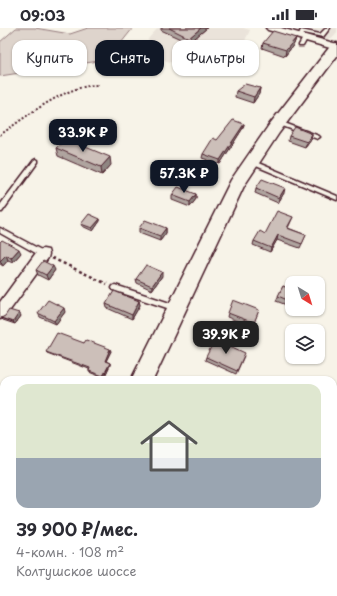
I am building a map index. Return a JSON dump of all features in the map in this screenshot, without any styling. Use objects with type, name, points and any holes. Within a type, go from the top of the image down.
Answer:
[{"type":"main road","points":[[144,376],[237,184],[279,123],[337,47]]},
{"type":"street","points":[[271,28],[302,39],[337,47]]},
{"type":"street","points":[[0,313],[42,254]]},
{"type":"lane","points":[[302,39],[303,31],[321,36],[328,28]]},
{"type":"lane","points":[[279,123],[317,137]]},
{"type":"lane","points":[[0,210],[36,161]]},
{"type":"lane","points":[[251,162],[337,198]]},
{"type":"lane","points":[[0,230],[42,254]]},
{"type":"lane","points":[[115,288],[176,308]]},
{"type":"path","points":[[0,135],[61,97],[84,86],[99,85]]},
{"type":"path","points":[[42,254],[115,288]]},
{"type":"shaded area","points":[[16,28],[35,28],[70,34],[88,28],[133,28],[123,40],[95,40],[95,62],[87,63],[87,40],[12,40],[12,74],[0,76],[0,42]]},
{"type":"shaded area","points":[[158,28],[243,28],[250,30],[245,40],[172,40],[172,63],[164,60],[164,40],[148,39]]},
{"type":"shaded area","points":[[299,28],[337,28],[337,32],[332,38],[327,40],[296,31]]},
{"type":"building","points":[[169,28],[201,28],[189,38]]},
{"type":"building","points":[[273,31],[296,38],[286,50],[263,43]]},
{"type":"building","points":[[245,84],[260,88],[254,97],[236,91]]},
{"type":"building","points":[[233,120],[244,124],[220,160],[203,154],[213,138],[217,140]]},
{"type":"building","points":[[295,127],[312,134],[307,142],[289,136]]},
{"type":"building","points":[[66,139],[110,157],[101,167],[56,148]]},
{"type":"building","points":[[262,179],[285,188],[279,198],[256,188]]},
{"type":"building","points":[[178,187],[196,194],[190,202],[172,195]]},
{"type":"building","points":[[277,211],[293,217],[287,228],[306,235],[302,244],[278,235],[271,248],[254,241],[260,231],[265,234]]},
{"type":"building","points":[[89,214],[100,219],[92,228],[81,224]]},
{"type":"building","points":[[145,220],[166,228],[160,236],[139,228]]},
{"type":"building","points":[[2,240],[19,249],[11,258],[6,255],[0,261],[0,242]]},
{"type":"building","points":[[43,261],[53,266],[46,275],[36,270]]},
{"type":"building","points":[[146,265],[162,272],[152,286],[136,279]]},
{"type":"building","points":[[283,286],[285,287],[285,299],[278,296]]},
{"type":"building","points":[[114,291],[139,301],[132,315],[106,304]]},
{"type":"building","points":[[48,300],[64,308],[54,321],[38,313]]},
{"type":"building","points":[[233,300],[259,310],[254,323],[228,313]]},
{"type":"building","points":[[9,310],[19,313],[13,322],[1,318],[5,316]]},
{"type":"building","points":[[57,333],[84,343],[86,340],[110,349],[105,361],[110,363],[103,376],[89,371],[90,368],[46,352]]},
{"type":"building","points":[[215,339],[245,353],[237,371],[206,357]]}]
